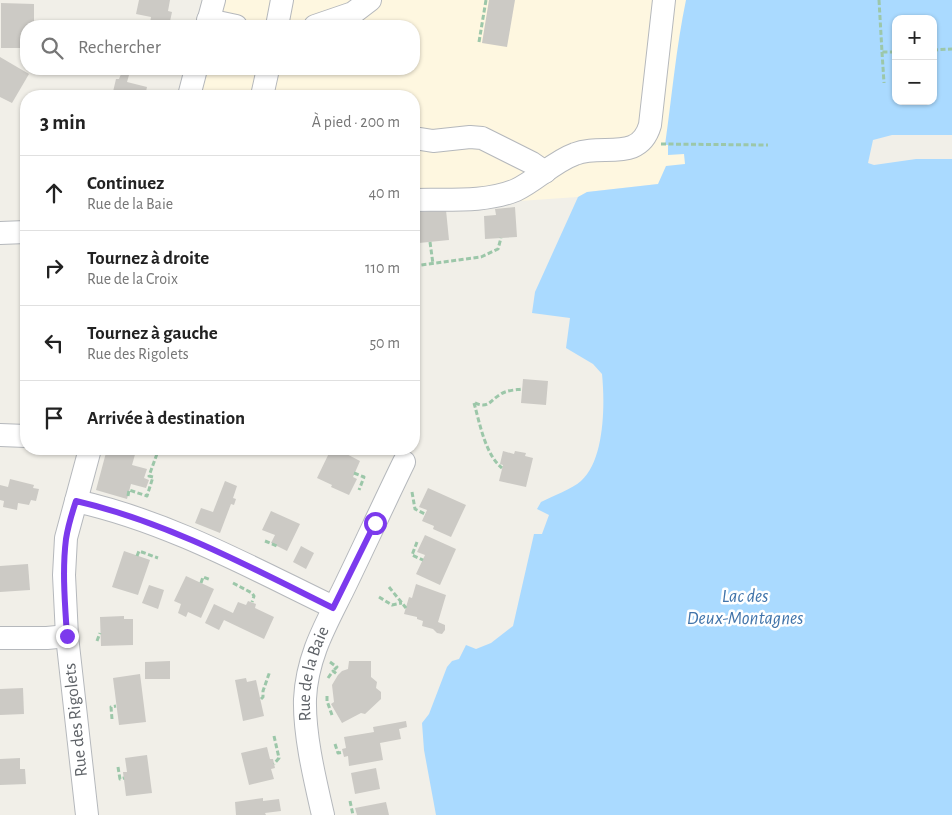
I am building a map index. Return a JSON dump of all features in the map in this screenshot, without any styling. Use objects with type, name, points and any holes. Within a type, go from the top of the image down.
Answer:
[{"type":"street","points":[[278,20],[282,0]]},
{"type":"street","points":[[333,20],[353,13],[370,0]]},
{"type":"street","points":[[420,200],[482,198],[514,191],[562,160],[576,154],[588,150],[630,148],[644,139],[650,125],[664,0]]},
{"type":"street","points":[[210,15],[222,20]]},
{"type":"street","points":[[190,90],[194,75]]},
{"type":"street","points":[[263,90],[267,75]]},
{"type":"street","points":[[420,139],[433,141],[470,137],[482,138],[532,162],[545,172]]},
{"type":"street","points":[[0,233],[20,232]]},
{"type":"street","points":[[0,435],[20,436]]},
{"type":"street","name":"Rue des Rigolets","points":[[87,815],[67,636],[65,551],[66,538],[88,455]]},
{"type":"street","name":"Rue de la Baie","points":[[322,815],[310,748],[305,699],[310,664],[321,633],[404,462]]},
{"type":"street","points":[[76,501],[111,510],[158,526],[221,553],[333,608]]},
{"type":"street","points":[[0,638],[67,636]]},
{"type":"path","points":[[478,42],[486,0]]},
{"type":"path","points":[[879,0],[884,83]]},
{"type":"path","points":[[937,50],[952,50]]},
{"type":"path","points":[[882,52],[892,52]]},
{"type":"path","points":[[665,145],[768,145]]},
{"type":"path","points":[[420,265],[481,257],[498,249],[501,238]]},
{"type":"path","points":[[430,242],[433,264]]},
{"type":"path","points":[[502,468],[496,463],[490,453],[474,403],[482,406],[489,404],[502,393],[522,389]]},
{"type":"path","points":[[130,490],[148,496],[153,477],[149,476],[157,455]]},
{"type":"path","points":[[354,473],[364,477],[359,490]]},
{"type":"path","points":[[412,492],[415,508],[425,514]]},
{"type":"path","points":[[265,541],[277,546]]},
{"type":"path","points":[[416,542],[412,554],[423,560]]},
{"type":"path","points":[[138,556],[139,551],[158,558]]},
{"type":"path","points":[[201,583],[203,577],[211,580]]},
{"type":"path","points":[[233,583],[252,593],[254,596],[252,602]]},
{"type":"path","points":[[389,588],[406,608]]},
{"type":"path","points":[[379,597],[392,605],[402,602]]},
{"type":"path","points":[[98,641],[100,633]]},
{"type":"path","points":[[326,679],[334,671],[338,675]]},
{"type":"path","points":[[261,699],[270,672]]},
{"type":"path","points":[[326,694],[332,716]]},
{"type":"path","points":[[112,719],[111,707],[116,706]]},
{"type":"path","points":[[274,736],[279,758],[274,764]]},
{"type":"path","points":[[334,744],[338,753],[343,752]]},
{"type":"path","points":[[118,767],[120,779],[124,778]]},
{"type":"path","points":[[350,800],[353,815]]},
{"type":"shaded area","points":[[223,0],[952,0],[952,178],[658,184],[587,192],[578,197],[420,208],[420,90],[200,90],[203,75],[420,75],[420,20],[218,20]]},
{"type":"water","name":"Lac des Deux-Montagnes","points":[[686,0],[952,0],[952,815],[436,815],[424,750],[422,723],[429,714],[447,667],[452,661],[459,659],[466,645],[476,649],[491,643],[513,626],[534,534],[542,534],[549,515],[537,509],[541,502],[568,490],[581,481],[589,472],[599,446],[603,415],[602,374],[593,364],[566,348],[570,318],[532,313],[535,292],[578,197],[587,192],[658,184],[666,166],[685,164],[684,154],[668,155],[668,145],[665,145]]},
{"type":"pier","points":[[892,135],[952,135],[952,159],[916,159],[874,165],[868,163],[873,140]]},
{"type":"building","points":[[139,0],[170,0],[168,11],[172,12],[170,20],[150,20],[151,17],[136,14]]},
{"type":"building","points":[[489,0],[515,0],[507,47],[482,43]]},
{"type":"building","points":[[1,3],[34,4],[34,20],[20,20],[20,48],[1,48]]},
{"type":"building","points":[[0,57],[20,69],[20,75],[28,75],[12,103],[0,97]]},
{"type":"building","points":[[121,75],[129,75],[127,82],[147,87],[146,90],[113,90],[116,79],[119,79]]},
{"type":"building","points":[[515,207],[517,237],[485,239],[484,216],[496,215],[495,209]]},
{"type":"building","points":[[446,210],[449,240],[420,243],[420,212]]},
{"type":"building","points":[[523,379],[548,381],[546,405],[521,403]]},
{"type":"building","points":[[503,451],[514,454],[515,451],[526,453],[525,456],[533,458],[526,487],[499,481],[503,465],[500,464]]},
{"type":"building","points":[[105,455],[135,455],[132,465],[147,469],[144,478],[149,480],[146,488],[131,484],[127,499],[96,490]]},
{"type":"building","points":[[328,455],[348,455],[360,461],[353,477],[357,479],[349,495],[317,478]]},
{"type":"building","points":[[10,479],[34,485],[33,488],[39,489],[36,501],[31,500],[29,505],[18,503],[17,510],[3,507],[4,501],[0,500],[0,485],[8,487]]},
{"type":"building","points":[[225,481],[237,486],[233,498],[236,499],[234,505],[231,504],[220,533],[195,523],[201,508],[213,512]]},
{"type":"building","points":[[428,488],[466,505],[451,537],[433,529],[434,526],[422,521],[427,510],[419,507]]},
{"type":"building","points":[[271,511],[300,524],[287,551],[271,543],[275,535],[262,530]]},
{"type":"building","points":[[425,535],[456,549],[440,585],[416,574],[425,555],[417,552]]},
{"type":"building","points":[[301,546],[314,553],[306,569],[293,562]]},
{"type":"building","points":[[124,551],[150,560],[138,595],[112,587]]},
{"type":"building","points":[[28,564],[30,590],[0,592],[0,566]]},
{"type":"building","points":[[186,576],[214,589],[201,618],[188,612],[186,617],[178,613],[181,604],[174,601]]},
{"type":"building","points":[[416,584],[446,595],[438,622],[445,625],[445,630],[442,634],[422,626],[423,621],[417,619],[417,617],[404,614],[409,597],[412,598]]},
{"type":"building","points":[[149,585],[164,590],[158,609],[142,603]]},
{"type":"building","points":[[248,601],[256,604],[255,608],[274,617],[264,639],[224,620],[219,630],[205,623],[214,604],[233,613],[238,602],[246,605]]},
{"type":"building","points":[[124,616],[124,619],[133,619],[133,645],[101,646],[100,617]]},
{"type":"building","points":[[170,661],[170,679],[145,679],[145,662]]},
{"type":"building","points":[[349,661],[371,661],[371,677],[377,682],[376,688],[381,692],[381,699],[365,714],[361,713],[342,723],[331,704],[334,702],[332,685],[342,671],[348,669]]},
{"type":"building","points":[[140,674],[146,722],[119,725],[113,678]]},
{"type":"building","points":[[246,678],[247,682],[256,680],[264,716],[243,721],[235,680]]},
{"type":"building","points":[[23,688],[24,714],[0,715],[0,689]]},
{"type":"building","points":[[406,721],[407,727],[399,729],[401,739],[380,743],[383,760],[349,766],[348,756],[344,757],[342,749],[346,748],[344,737],[374,732],[373,727]]},
{"type":"building","points":[[267,747],[275,768],[271,769],[274,779],[249,785],[241,753]]},
{"type":"building","points":[[147,755],[152,793],[126,796],[123,772],[127,772],[125,758]]},
{"type":"building","points":[[20,758],[20,769],[25,769],[26,784],[0,785],[0,759]]},
{"type":"building","points":[[376,768],[380,789],[355,794],[351,773]]},
{"type":"building","points":[[263,798],[263,801],[279,799],[281,811],[265,813],[266,815],[236,815],[235,802]]},
{"type":"building","points":[[386,802],[389,815],[357,815],[355,808]]},
{"type":"route","points":[[67,636],[64,575],[65,551],[66,538],[76,501],[111,510],[158,526],[221,553],[333,608],[375,523]]}]
